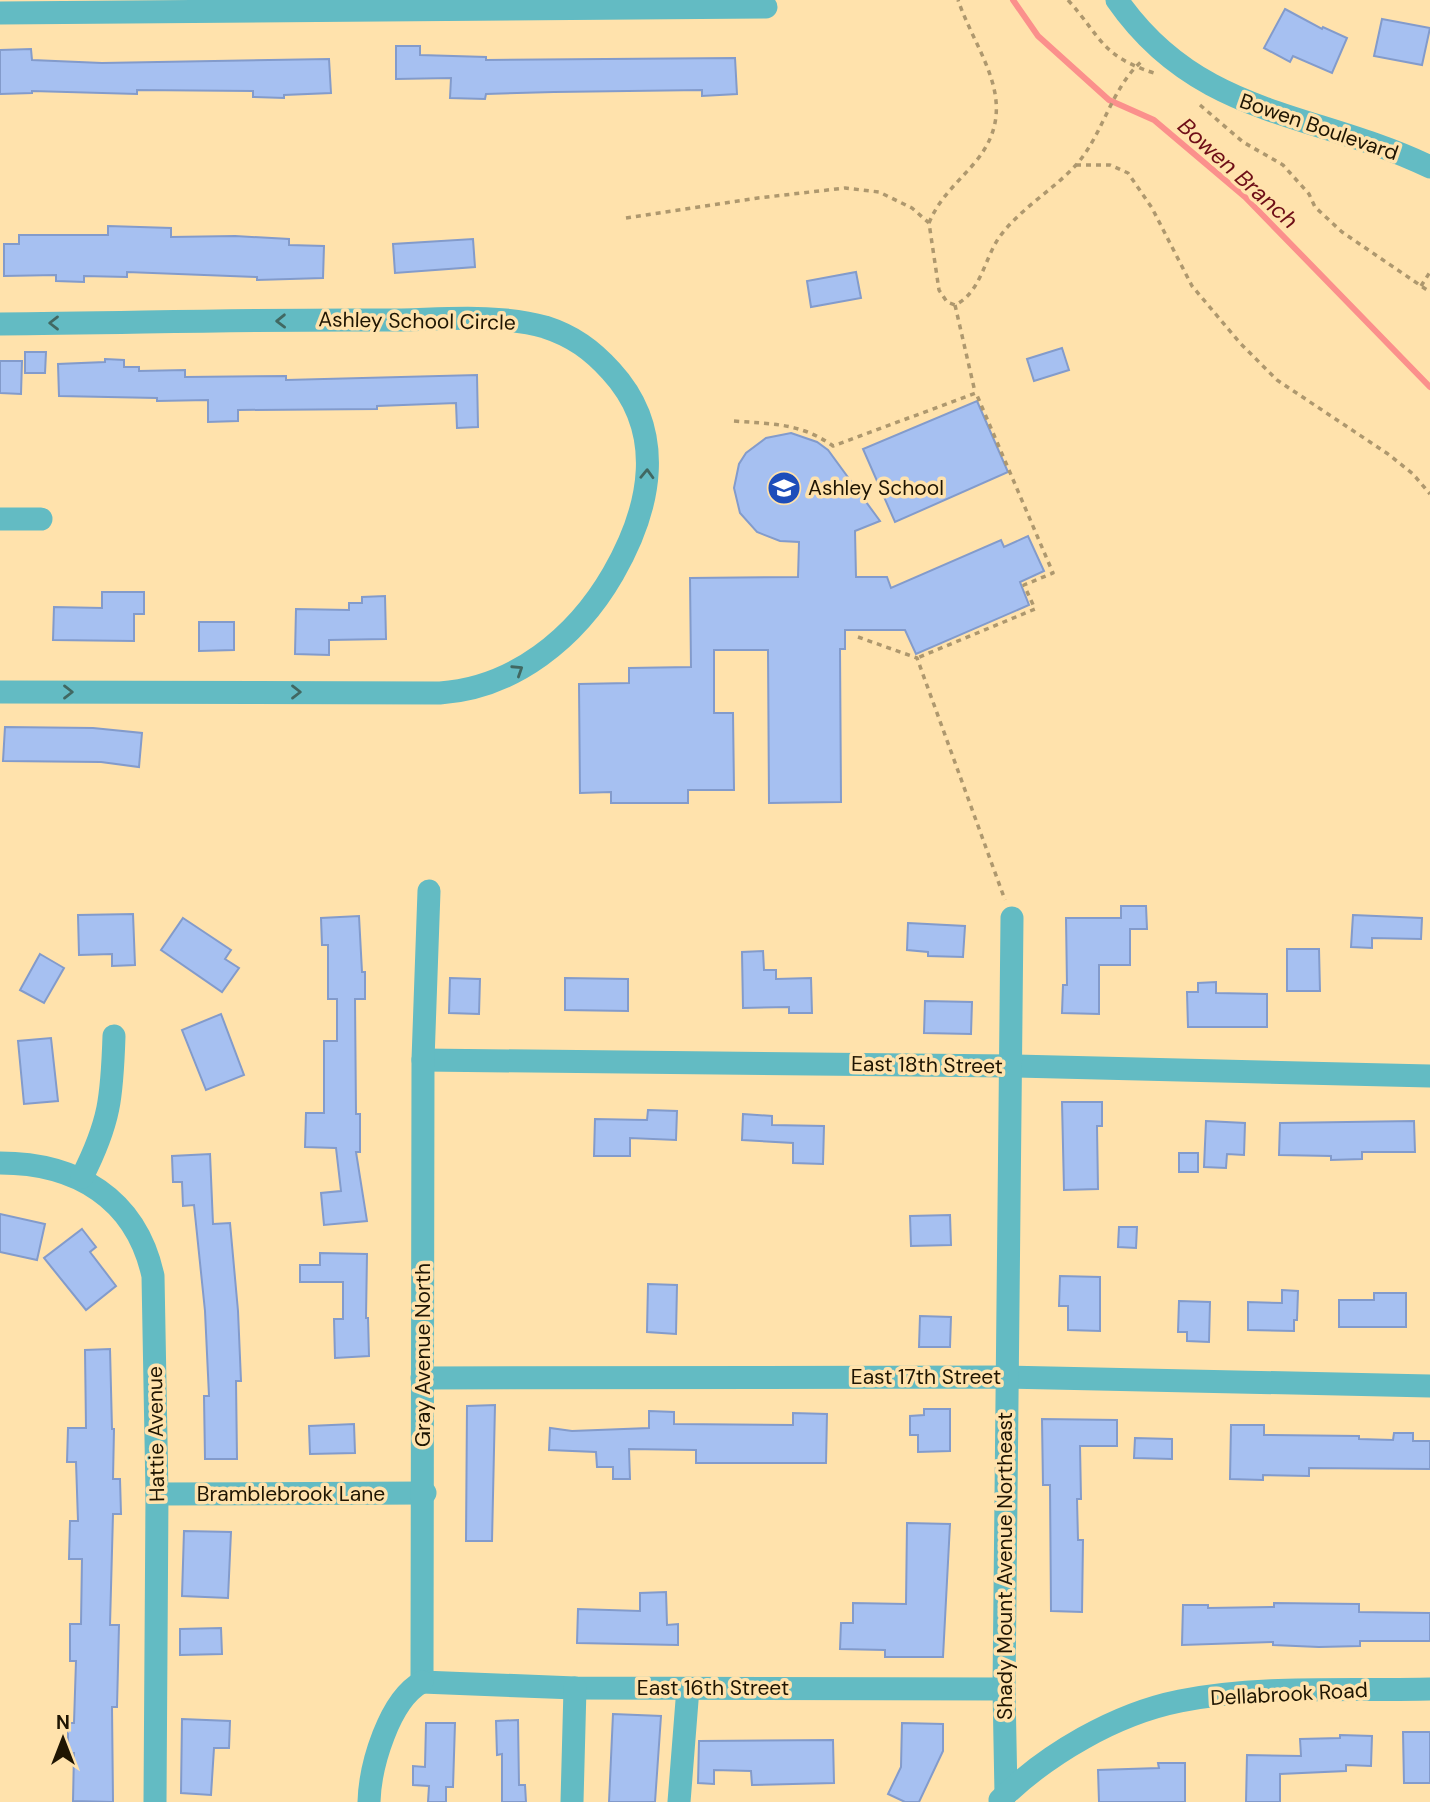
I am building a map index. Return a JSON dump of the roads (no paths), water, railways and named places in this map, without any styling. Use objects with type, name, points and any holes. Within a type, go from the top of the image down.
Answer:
[{"type":"street","name":"Bowen Boulevard","points":[[1116,0],[1159,49],[1198,79],[1226,95],[1273,113],[1396,151],[1430,167]]},
{"type":"street","points":[[0,13],[766,7]]},
{"type":"street","name":"Ashley School Circle","points":[[0,324],[352,320],[521,322],[547,328],[589,348],[634,400],[644,434],[648,478],[645,500],[631,540],[601,593],[553,644],[513,674],[485,687],[440,693],[0,692]]},
{"type":"street","points":[[0,519],[41,519]]},
{"type":"street","name":"Gray Avenue North","points":[[422,1682],[425,1493],[422,1378],[423,1060],[429,891]]},
{"type":"street","name":"Shady Mount Avenue Northeast","points":[[1002,1798],[1012,918]]},
{"type":"street","points":[[82,1177],[100,1141],[113,1094],[114,1036]]},
{"type":"street","name":"East 18th Street","points":[[423,1060],[1011,1066],[1430,1076]]},
{"type":"street","name":"Hattie Avenue","points":[[0,1163],[32,1163],[82,1177],[108,1196],[139,1236],[149,1255],[154,1300],[157,1494],[155,1802]]},
{"type":"street","name":"East 17th Street","points":[[422,1378],[1006,1377],[1430,1387]]},
{"type":"street","name":"Bramblebrook Lane","points":[[157,1494],[425,1493]]},
{"type":"street","points":[[369,1802],[369,1781],[388,1722],[411,1688],[422,1682]]},
{"type":"street","name":"East 16th Street","points":[[422,1682],[575,1688],[1003,1689]]},
{"type":"street","points":[[572,1802],[575,1688]]},
{"type":"street","points":[[679,1802],[688,1688]]},
{"type":"street","name":"Dellabrook Road","points":[[1002,1798],[1047,1760],[1117,1723],[1178,1702],[1239,1693],[1430,1689]]},
{"type":"waterway","name":"Bowen Branch","points":[[1013,0],[1038,36],[1109,100],[1154,120],[1245,197],[1430,387]]},
{"type":"place","name":"Ashley School","points":[[784,488]]}]
